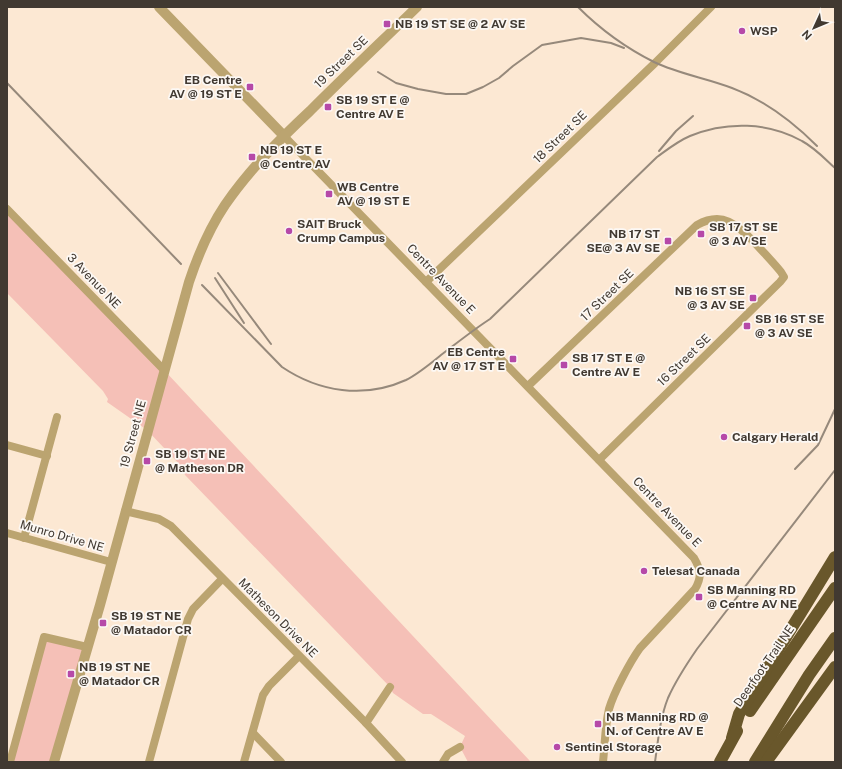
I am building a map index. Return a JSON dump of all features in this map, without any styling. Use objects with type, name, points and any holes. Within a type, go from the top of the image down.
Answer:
[{"type":"highway","points":[[732,738],[739,714],[835,556]]},
{"type":"highway","name":"Deerfoot Trail NE","points":[[720,762],[732,738],[835,588]]},
{"type":"highway","points":[[755,762],[809,675],[835,638]]},
{"type":"highway","points":[[766,762],[835,667]]},
{"type":"street","name":"Centre Avenue E","points":[[159,7],[694,558],[701,572],[700,582],[640,648],[633,658],[610,708],[605,734],[604,762]]},
{"type":"street","name":"19 Street SE","points":[[284,136],[417,7]]},
{"type":"street","name":"18 Street SE","points":[[426,282],[655,63],[711,7]]},
{"type":"street","name":"19 Street NE","points":[[54,762],[197,257],[224,206],[239,185],[284,136]]},
{"type":"street","name":"3 Avenue NE","points":[[7,210],[164,370]]},
{"type":"street","name":"17 Street SE","points":[[528,386],[572,346],[692,230],[704,221],[712,218],[732,222],[740,228],[768,257],[784,277]]},
{"type":"street","name":"16 Street SE","points":[[599,460],[776,287],[784,277]]},
{"type":"street","points":[[24,538],[57,417]]},
{"type":"street","points":[[7,445],[47,456]]},
{"type":"street","name":"Matheson Drive NE","points":[[125,511],[159,519],[171,526],[366,723],[402,762]]},
{"type":"street","name":"Munro Drive NE","points":[[7,533],[111,562]]},
{"type":"street","points":[[149,762],[188,619],[193,609],[222,579]]},
{"type":"street","points":[[10,762],[44,637],[87,647]]},
{"type":"street","points":[[244,762],[263,695],[269,686],[299,656]]},
{"type":"street","points":[[366,723],[390,687]]},
{"type":"street","points":[[253,733],[282,762]]},
{"type":"street","points":[[443,762],[448,754],[460,747]]},
{"type":"shaded area","points":[[7,209],[164,370],[530,761],[529,762],[468,762],[460,747],[465,736],[431,714],[423,714],[393,693],[390,687],[185,475],[182,467],[147,430],[107,402],[108,399],[103,391],[7,293]]},
{"type":"shaded area","points":[[44,637],[87,647],[54,762],[10,762]]},
{"type":"railway","points":[[578,7],[595,23],[633,51],[673,70],[712,81],[744,93],[778,112],[817,146]]},
{"type":"railway","points":[[378,72],[396,83],[418,89],[446,94],[466,94],[499,78],[542,45],[581,38],[611,43],[624,48]]},
{"type":"railway","points":[[7,83],[181,264]]},
{"type":"railway","points":[[659,151],[676,131],[693,116]]},
{"type":"railway","points":[[202,285],[282,367],[296,376],[326,387],[342,390],[374,390],[390,386],[410,378],[490,319],[657,157],[673,145],[690,136],[704,131],[733,126],[762,127],[776,130],[807,144],[816,150],[835,168]]},
{"type":"railway","points":[[218,273],[271,344]]},
{"type":"railway","points":[[215,278],[244,323]]},
{"type":"railway","points":[[795,469],[818,445],[835,409]]},
{"type":"railway","points":[[655,762],[665,706],[681,673],[697,649],[835,470]]},
{"type":"place","name":"NB 19 ST SE @ 2 AV SE","points":[[387,24]]},
{"type":"place","name":"WSP","points":[[742,31]]},
{"type":"place","name":"EB Centre AV @ 19 ST E","points":[[250,87]]},
{"type":"place","name":"SB 19 ST E @ Centre AV E","points":[[328,107]]},
{"type":"place","name":"NB 19 ST E @ Centre AV","points":[[252,157]]},
{"type":"place","name":"WB Centre AV @ 19 ST E","points":[[329,194]]},
{"type":"place","name":"SAIT Bruck Crump Campus","points":[[289,231]]},
{"type":"place","name":"SB 17 ST SE @ 3 AV SE","points":[[701,234]]},
{"type":"place","name":"NB 17 ST SE@ 3 AV SE","points":[[668,241]]},
{"type":"place","name":"NB 16 ST SE @ 3 AV SE","points":[[753,298]]},
{"type":"place","name":"SB 16 ST SE @ 3 AV SE","points":[[747,326]]},
{"type":"place","name":"EB Centre AV @ 17 ST E","points":[[513,359]]},
{"type":"place","name":"SB 17 ST E @ Centre AV E","points":[[564,365]]},
{"type":"place","name":"Calgary Herald","points":[[724,437]]},
{"type":"place","name":"SB 19 ST NE @ Matheson DR","points":[[147,461]]},
{"type":"place","name":"Telesat Canada","points":[[644,571]]},
{"type":"place","name":"SB Manning RD @ Centre AV NE","points":[[699,597]]},
{"type":"place","name":"SB 19 ST NE @ Matador CR","points":[[103,623]]},
{"type":"place","name":"NB 19 ST NE @ Matador CR","points":[[71,674]]},
{"type":"place","name":"NB Manning RD @ N. of Centre AV E","points":[[598,724]]},
{"type":"place","name":"Sentinel Storage","points":[[557,747]]}]
